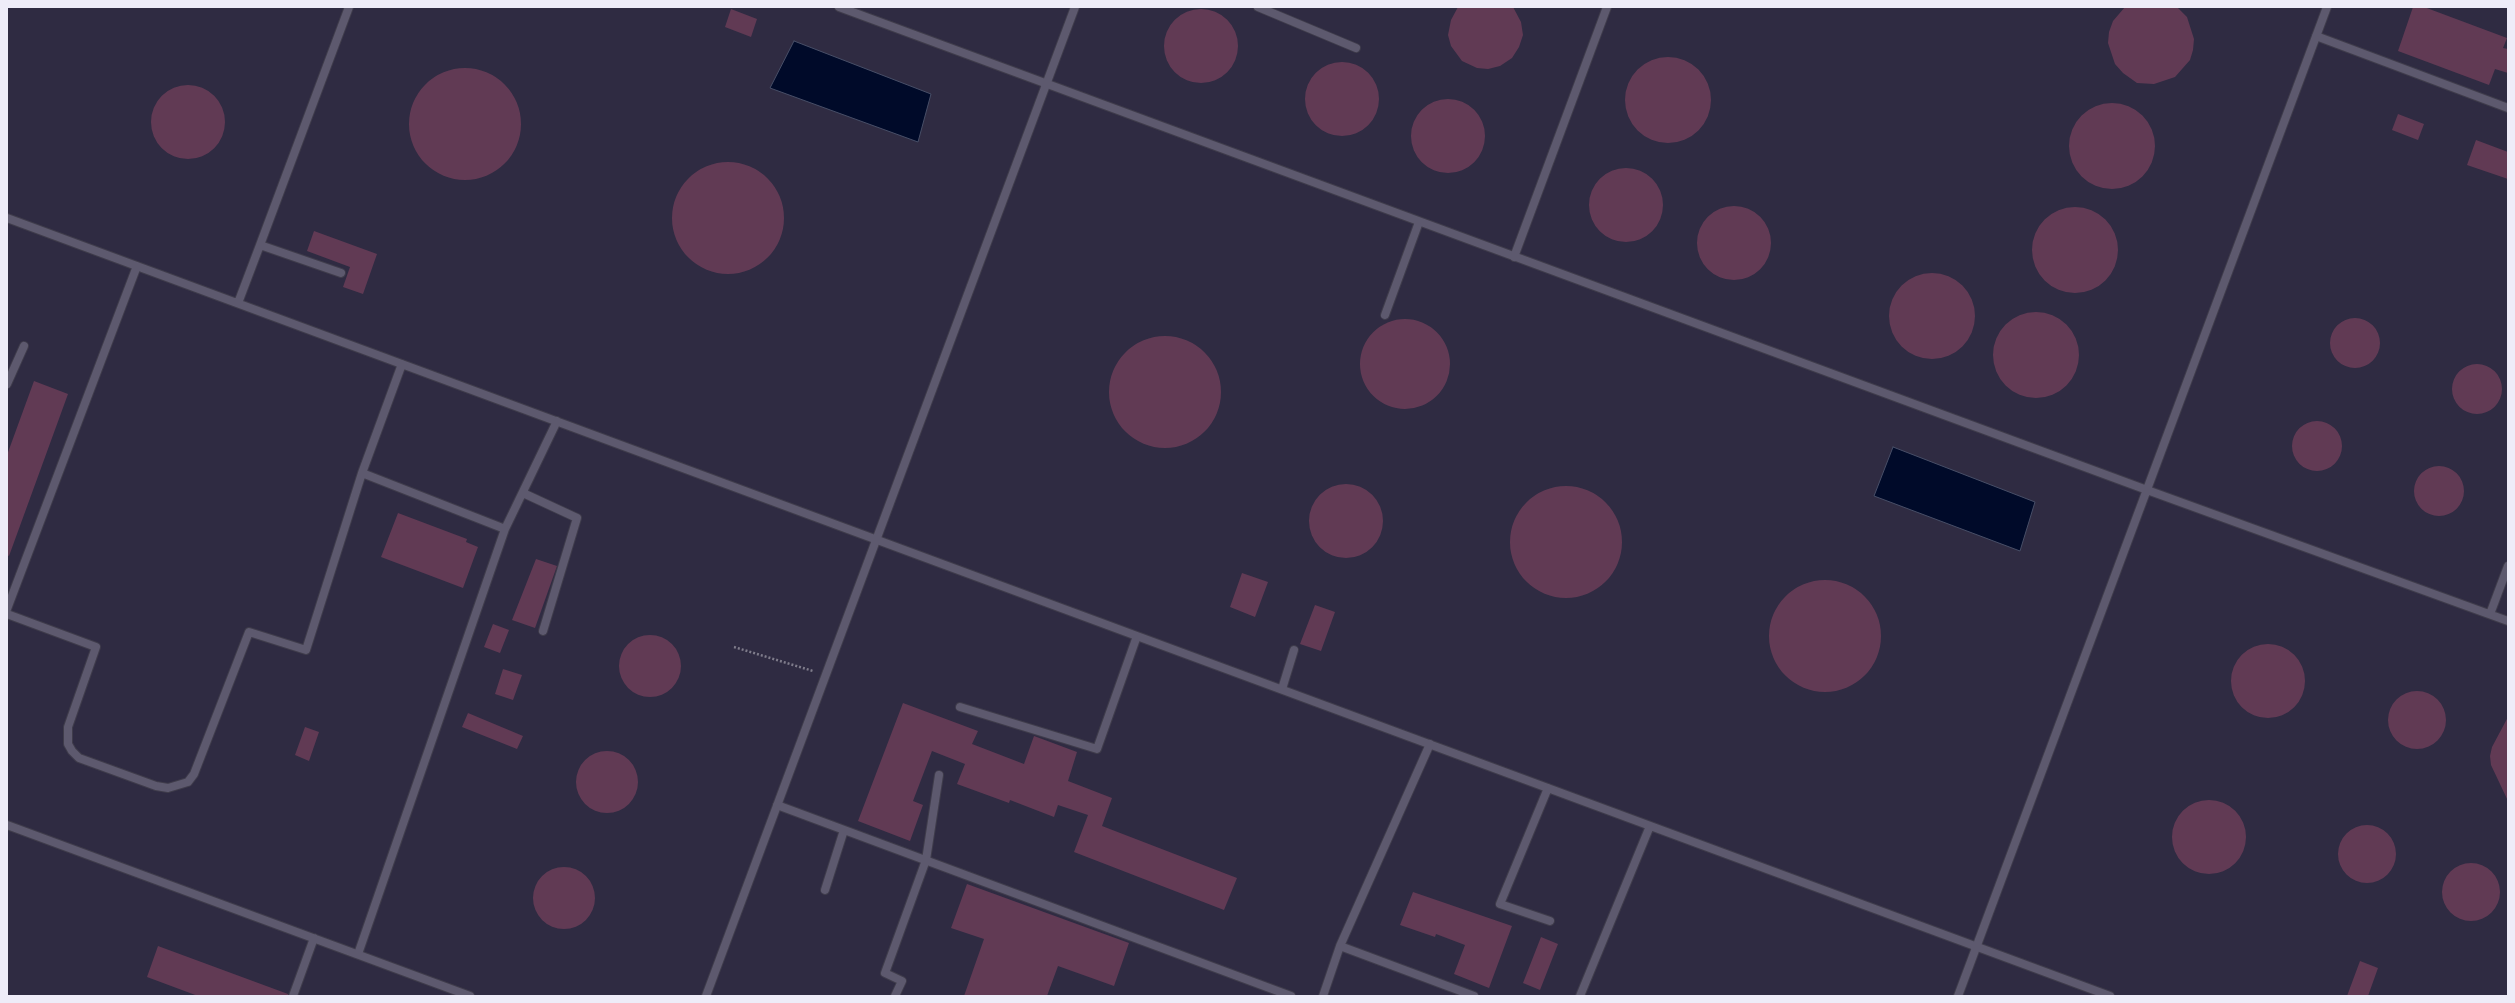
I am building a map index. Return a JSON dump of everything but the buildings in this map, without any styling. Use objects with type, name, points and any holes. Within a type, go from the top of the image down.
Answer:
[{"type":"lane","points":[[238,303],[349,7]]},
{"type":"lane","points":[[839,7],[2147,490],[2508,621]]},
{"type":"lane","points":[[706,996],[1074,7]]},
{"type":"lane","points":[[1258,7],[1356,48]]},
{"type":"lane","points":[[1514,257],[1607,7]]},
{"type":"lane","points":[[1958,996],[2327,7]]},
{"type":"lane","points":[[2316,36],[2508,108]]},
{"type":"lane","points":[[7,218],[2110,996]]},
{"type":"lane","points":[[1385,315],[1419,222]]},
{"type":"lane","points":[[260,244],[341,273]]},
{"type":"lane","points":[[7,609],[138,266]]},
{"type":"lane","points":[[7,384],[24,346]]},
{"type":"lane","points":[[7,614],[96,647],[68,727],[68,744],[79,758],[156,786],[168,788],[188,782],[194,774],[249,632],[306,650],[362,473],[402,364]]},
{"type":"lane","points":[[358,954],[505,529],[557,421]]},
{"type":"lane","points":[[362,473],[505,529]]},
{"type":"lane","points":[[523,493],[577,518],[543,631]]},
{"type":"lane","points":[[2490,614],[2508,566]]},
{"type":"lane","points":[[960,707],[1097,749],[1137,636]]},
{"type":"lane","points":[[1282,690],[1294,650]]},
{"type":"lane","points":[[1323,996],[1340,946],[1430,744]]},
{"type":"lane","points":[[895,996],[902,981],[885,972],[926,860],[939,775]]},
{"type":"lane","points":[[1548,788],[1500,904],[1550,921]]},
{"type":"lane","points":[[777,805],[1291,996]]},
{"type":"lane","points":[[7,825],[470,996]]},
{"type":"lane","points":[[1580,996],[1650,826]]},
{"type":"lane","points":[[825,890],[844,830]]},
{"type":"lane","points":[[293,996],[314,938]]},
{"type":"lane","points":[[1340,946],[1474,996]]},
{"type":"path","points":[[734,647],[825,675]]},
{"type":"shaded area","points":[[7,7],[2508,7],[2508,996],[7,996]]},
{"type":"water","points":[[794,41],[931,94],[918,142],[770,88]]},
{"type":"water","points":[[1893,447],[2035,502],[2020,551],[1874,496]]}]
